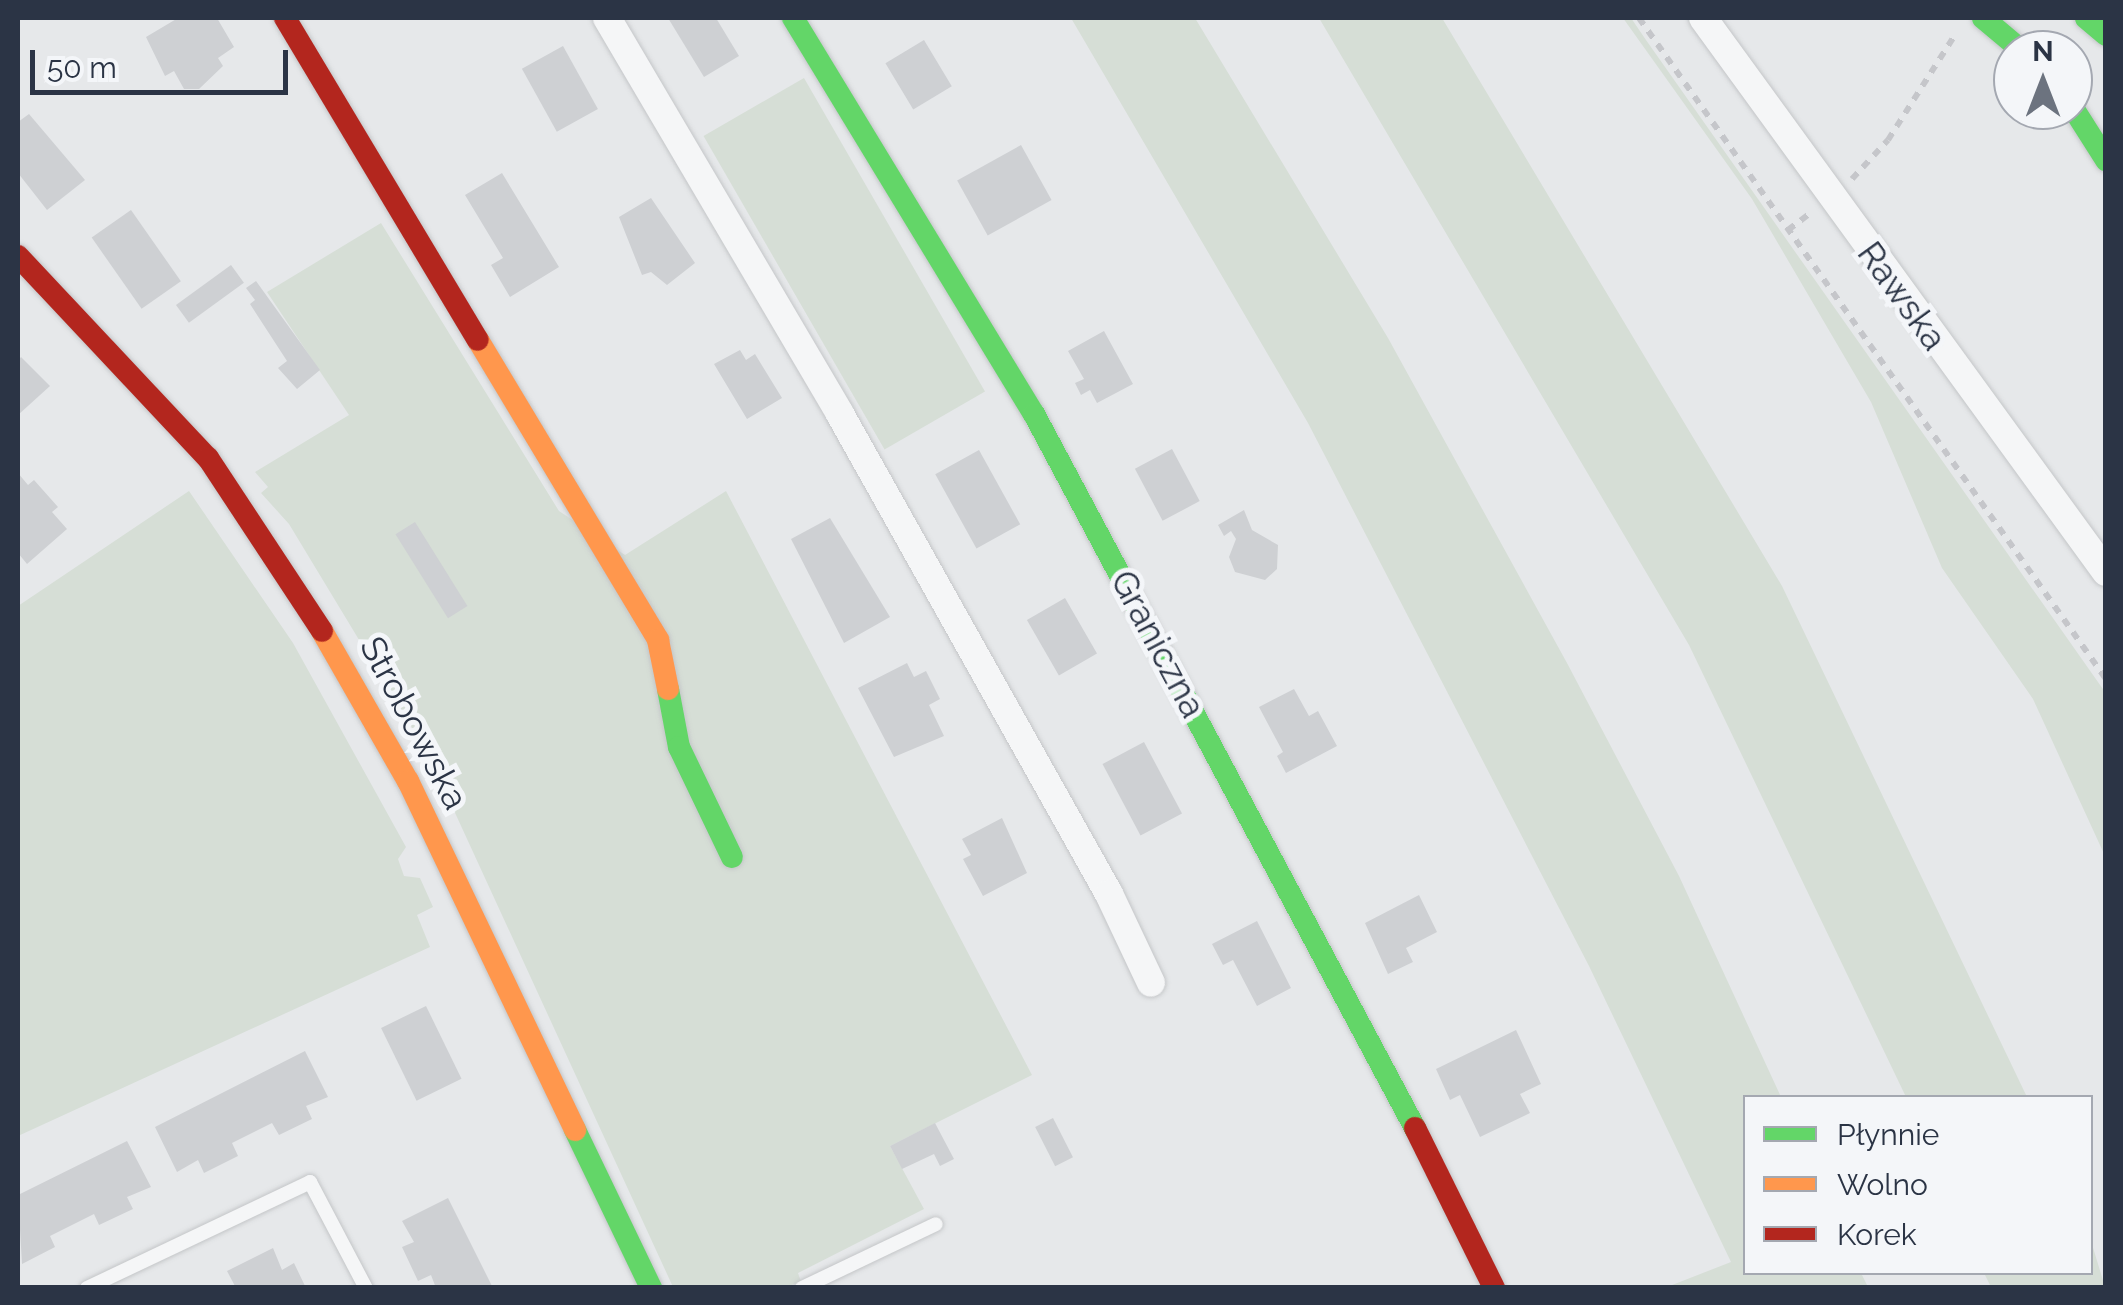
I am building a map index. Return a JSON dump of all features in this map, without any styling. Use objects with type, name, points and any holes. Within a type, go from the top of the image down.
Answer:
[{"type":"street","points":[[284,18],[658,640],[679,747],[732,857]]},
{"type":"street","points":[[607,18],[850,432],[1109,894],[1150,984]]},
{"type":"street","name":"Graniczna","points":[[794,18],[1034,414],[1362,1020],[1494,1288]]},
{"type":"street","name":"Rawska","points":[[1703,18],[2106,572]]},
{"type":"street","points":[[2086,18],[2106,35]]},
{"type":"street","points":[[2087,130],[2106,160]]},
{"type":"street","name":"Strobowska","points":[[18,256],[186,432],[287,572],[408,781],[651,1288]]},
{"type":"lane","points":[[88,1288],[310,1182],[366,1288]]},
{"type":"lane","points":[[802,1288],[936,1224]]},
{"type":"path","points":[[1639,18],[1788,230],[1891,367],[2106,679]]},
{"type":"path","points":[[1841,187],[1888,140],[1967,18]]},
{"type":"path","points":[[1788,230],[1816,209]]},
{"type":"shaded area","points":[[1071,18],[1195,18],[1388,338],[1567,663],[1679,876],[1780,1095],[1743,1095],[1743,1275],[1862,1275],[1868,1287],[1667,1287],[1731,1262],[1589,966],[1308,423]]},
{"type":"shaded area","points":[[1319,18],[1442,18],[1782,586],[2026,1095],[1905,1095],[1689,645]]},
{"type":"shaded area","points":[[1623,18],[1631,18],[2105,692],[2105,856],[2033,699],[1942,568],[1871,402],[1752,199]]},
{"type":"shaded area","points":[[804,78],[985,392],[885,450],[704,136]]},
{"type":"shaded area","points":[[381,223],[559,511],[625,555],[726,491],[1032,1075],[890,1146],[924,1209],[798,1273],[801,1282],[785,1287],[673,1287],[428,754],[289,524],[261,493],[268,487],[255,472],[349,415],[267,292]]},
{"type":"shaded area","points":[[189,491],[293,643],[406,847],[398,859],[404,876],[420,878],[433,907],[417,915],[430,947],[18,1136],[18,606]]},
{"type":"shaded area","points":[[2093,1248],[2105,1287],[1991,1287],[1985,1275],[2093,1275]]},
{"type":"building","points":[[178,18],[217,18],[234,47],[218,58],[223,66],[199,89],[184,89],[174,71],[165,76],[146,37]]},
{"type":"building","points":[[668,18],[716,18],[739,56],[704,77]]},
{"type":"building","points":[[924,40],[952,86],[913,109],[885,63]]},
{"type":"building","points":[[563,46],[598,109],[557,132],[522,69]]},
{"type":"building","points":[[29,114],[85,180],[47,210],[18,173],[18,122]]},
{"type":"building","points":[[1021,145],[1052,200],[988,235],[957,180]]},
{"type":"building","points":[[502,173],[559,267],[510,297],[491,265],[503,258],[465,195]]},
{"type":"building","points":[[651,198],[695,263],[667,285],[651,272],[642,275],[619,217]]},
{"type":"building","points":[[131,210],[181,281],[142,309],[92,238]]},
{"type":"building","points":[[231,265],[244,283],[189,323],[176,305]]},
{"type":"building","points":[[256,281],[320,370],[297,389],[278,368],[287,361],[250,304],[255,300],[246,288]]},
{"type":"building","points":[[1104,331],[1133,384],[1097,403],[1090,390],[1081,395],[1075,383],[1084,379],[1068,351]]},
{"type":"building","points":[[740,350],[746,360],[755,354],[782,398],[747,419],[714,364]]},
{"type":"building","points":[[21,357],[50,386],[18,415],[18,361]]},
{"type":"building","points":[[1172,449],[1200,501],[1163,521],[1135,469]]},
{"type":"building","points":[[979,450],[1020,524],[976,549],[935,474]]},
{"type":"building","points":[[18,473],[28,485],[34,480],[58,507],[52,512],[67,529],[27,564],[18,553]]},
{"type":"building","points":[[1244,510],[1252,530],[1278,545],[1277,569],[1265,580],[1235,572],[1229,557],[1236,539],[1231,531],[1224,536],[1218,525]]},
{"type":"building","points":[[830,518],[890,617],[844,643],[791,539]]},
{"type":"building","points":[[415,522],[467,606],[448,618],[395,534]]},
{"type":"building","points":[[1065,598],[1097,653],[1059,675],[1027,620]]},
{"type":"building","points":[[907,663],[914,677],[926,671],[940,699],[929,705],[944,736],[894,757],[858,688]]},
{"type":"building","points":[[1294,689],[1309,716],[1318,711],[1337,746],[1286,773],[1277,756],[1283,752],[1259,707]]},
{"type":"building","points":[[1144,742],[1182,814],[1141,836],[1103,764]]},
{"type":"building","points":[[1002,818],[1027,873],[983,896],[963,859],[971,855],[962,839]]},
{"type":"building","points":[[1419,895],[1437,932],[1406,948],[1413,962],[1388,974],[1365,923]]},
{"type":"building","points":[[1257,921],[1291,988],[1257,1006],[1233,960],[1223,965],[1212,944]]},
{"type":"building","points":[[426,1006],[462,1079],[417,1101],[381,1028]]},
{"type":"building","points":[[1516,1030],[1541,1084],[1520,1094],[1530,1113],[1480,1137],[1460,1095],[1450,1100],[1436,1069]]},
{"type":"building","points":[[305,1051],[328,1097],[306,1106],[312,1119],[279,1135],[272,1123],[232,1143],[238,1156],[204,1173],[198,1160],[177,1172],[155,1127]]},
{"type":"building","points":[[1053,1118],[1073,1157],[1055,1166],[1035,1127]]},
{"type":"building","points":[[935,1123],[954,1159],[940,1166],[934,1154],[902,1169],[890,1146]]},
{"type":"building","points":[[127,1141],[151,1187],[127,1197],[133,1209],[99,1225],[94,1214],[50,1236],[55,1247],[22,1264],[18,1195]]},
{"type":"building","points":[[448,1198],[493,1288],[436,1288],[431,1275],[418,1281],[402,1247],[414,1242],[402,1221]]},
{"type":"building","points":[[273,1248],[282,1270],[294,1263],[306,1288],[236,1288],[227,1271]]},
{"type":"traffic: fast","points":[[793,18],[1034,414],[1415,1128]]},
{"type":"traffic: fast","points":[[1983,18],[1997,30]]},
{"type":"traffic: fast","points":[[2086,18],[2106,35]]},
{"type":"traffic: fast","points":[[2087,130],[2106,160]]},
{"type":"traffic: fast","points":[[668,689],[679,747],[732,857]]},
{"type":"traffic: fast","points":[[575,1130],[651,1288]]},
{"type":"traffic: slow","points":[[478,340],[658,640],[668,689]]},
{"type":"traffic: slow","points":[[322,631],[408,781],[575,1130]]},
{"type":"traffic: jam","points":[[285,18],[478,340]]},
{"type":"traffic: jam","points":[[18,256],[208,458],[322,631]]},
{"type":"traffic: jam","points":[[1415,1128],[1494,1288]]}]
